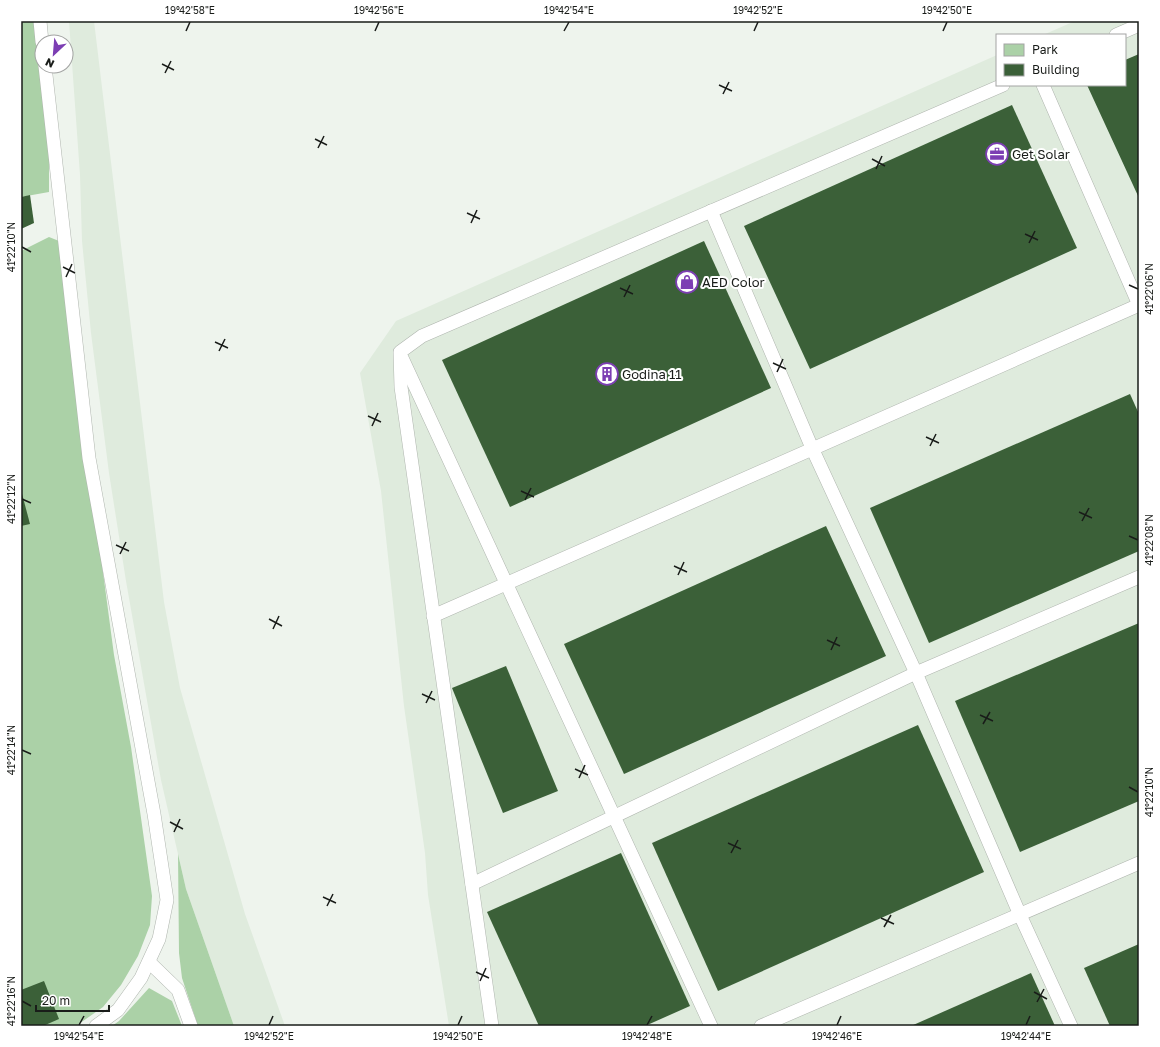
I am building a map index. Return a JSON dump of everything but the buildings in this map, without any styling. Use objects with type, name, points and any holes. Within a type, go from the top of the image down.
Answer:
[{"type":"lane","points":[[40,21],[41,34]]},
{"type":"lane","points":[[1118,34],[1139,25]]},
{"type":"lane","points":[[46,74],[89,458],[163,868],[167,900],[159,939],[141,978],[118,1010],[96,1026]]},
{"type":"lane","points":[[400,352],[422,336],[1001,86]]},
{"type":"lane","points":[[433,616],[1139,305],[1043,86]]},
{"type":"lane","points":[[711,211],[812,448],[916,673],[1020,916],[1071,1026]]},
{"type":"lane","points":[[400,352],[505,584],[711,1026]]},
{"type":"lane","points":[[400,352],[400,388],[492,1026]]},
{"type":"lane","points":[[472,884],[916,673],[1139,576]]},
{"type":"lane","points":[[761,1026],[1020,916],[1139,863]]},
{"type":"lane","points":[[149,962],[178,990],[191,1026]]},
{"type":"shaded area","points":[[69,21],[94,21],[164,602],[180,688],[245,914],[285,1026],[234,1026],[186,889],[161,780],[126,581],[109,473],[91,333],[82,241],[80,175],[73,74],[74,74],[74,34],[70,34]]},
{"type":"shaded area","points":[[1075,21],[1139,21],[1139,1026],[449,1026],[428,895],[425,853],[404,706],[381,491],[360,373],[396,321],[996,55],[996,86],[1126,86],[1126,34],[1045,34]]},
{"type":"green space","points":[[21,21],[46,21],[44,34],[34,34],[34,74],[44,74],[60,153],[49,165],[49,192],[21,197]]},
{"type":"green space","points":[[49,237],[59,241],[114,655],[131,747],[152,896],[150,925],[138,956],[121,985],[103,1007],[76,1026],[21,1026],[21,251]]},
{"type":"green space","points":[[178,854],[186,889],[234,1026],[198,1026],[182,978],[179,953]]},
{"type":"green space","points":[[149,988],[172,1001],[182,1026],[112,1026],[119,1021]]},
{"type":"place","name":"Get Solar","points":[[997,154]]},
{"type":"place","name":"AED Color","points":[[687,282]]},
{"type":"place","name":"Godina 11","points":[[607,374]]}]
